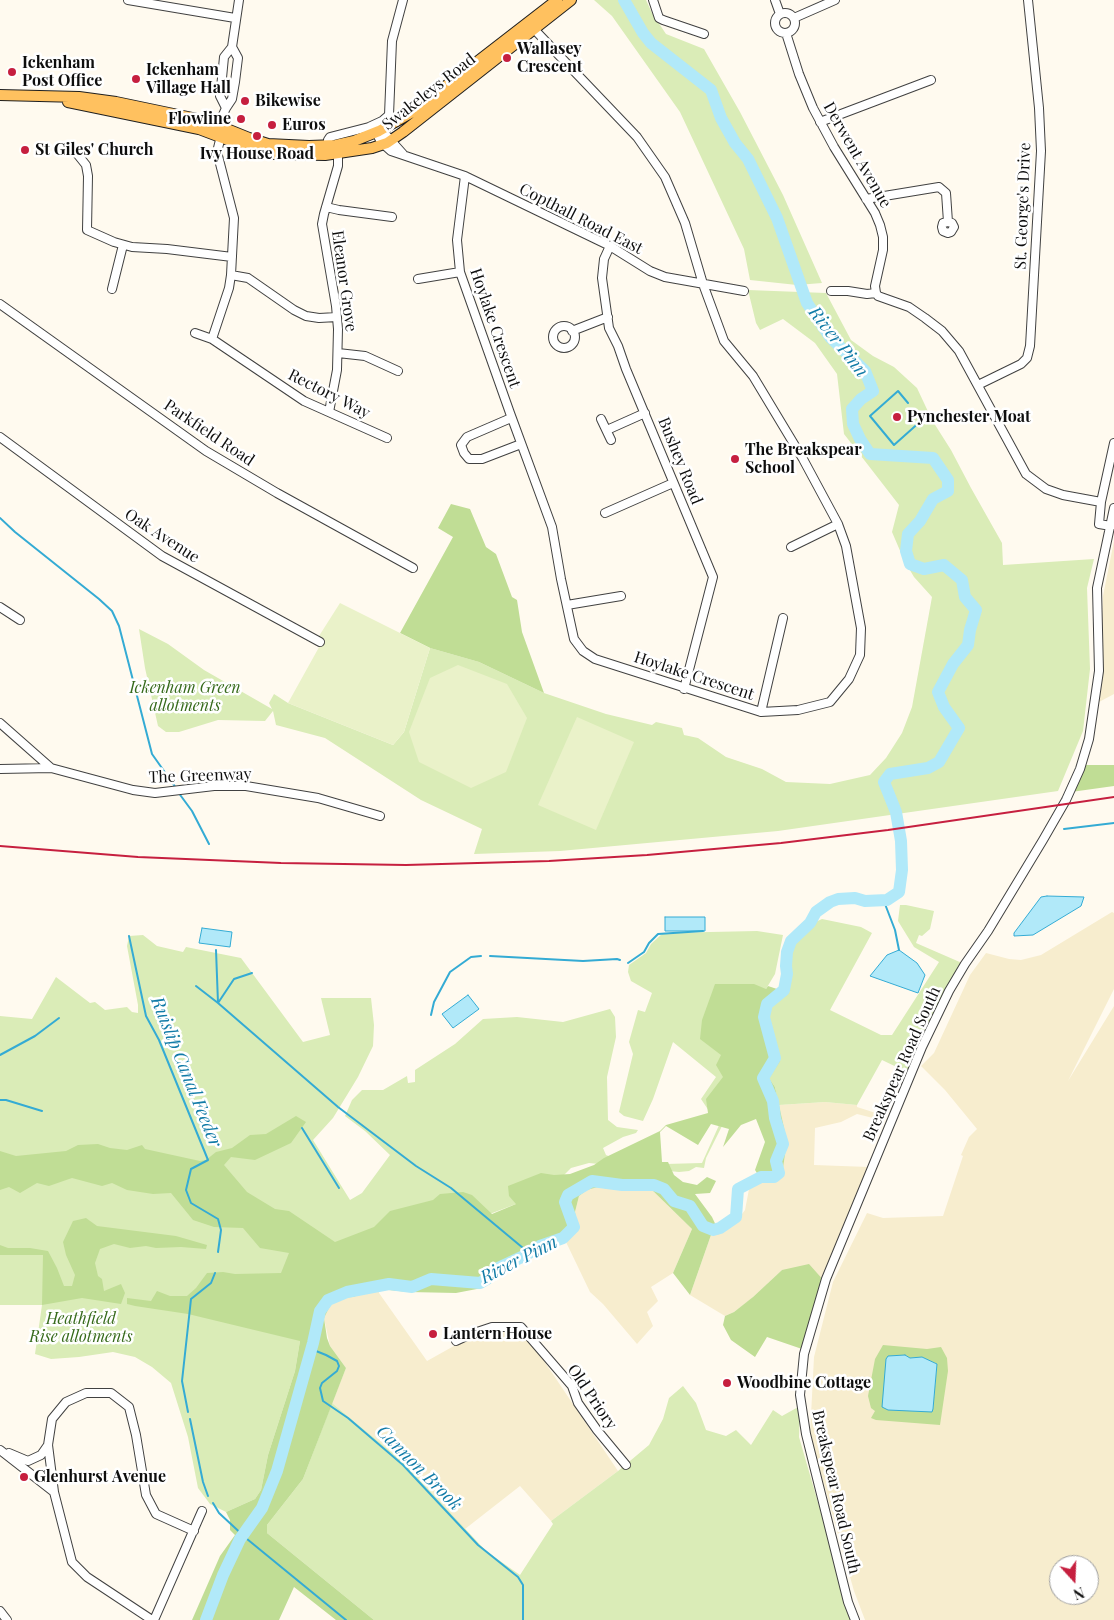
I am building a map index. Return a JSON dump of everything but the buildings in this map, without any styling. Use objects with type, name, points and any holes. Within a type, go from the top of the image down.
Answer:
[{"type":"main road","name":"Swakeleys Road","points":[[221,131],[249,148],[274,154],[297,156],[338,154],[372,148],[387,143],[531,26],[557,0]]},
{"type":"main road","name":"Swakeleys Road","points":[[0,95],[53,97],[191,127],[221,131],[268,144],[328,146],[344,143],[411,113],[531,26],[571,0]]},
{"type":"street","points":[[128,0],[236,18]]},
{"type":"street","points":[[226,108],[220,96],[224,57],[232,47],[239,0]]},
{"type":"street","points":[[377,128],[389,115],[392,41],[403,0]]},
{"type":"street","points":[[653,0],[659,18],[704,34]]},
{"type":"street","name":"Derwent Avenue","points":[[775,0],[780,14],[776,18],[775,26],[779,31],[786,33],[799,74],[820,122],[878,219],[883,237],[883,250],[875,286],[876,293]]},
{"type":"street","points":[[794,18],[835,0]]},
{"type":"street","name":"St. George's Drive","points":[[978,385],[1021,364],[1027,358],[1030,350],[1041,151],[1039,108],[1028,0]]},
{"type":"street","points":[[780,14],[787,13],[794,18]]},
{"type":"street","points":[[786,33],[794,28],[794,18]]},
{"type":"street","points":[[531,26],[636,137],[665,177],[685,224],[703,284]]},
{"type":"street","points":[[212,338],[229,288],[231,275],[234,218],[218,155],[226,108],[232,99],[238,58],[232,47]]},
{"type":"street","points":[[820,122],[931,80]]},
{"type":"street","name":"Copthall Road East","points":[[377,128],[386,135],[387,143],[410,157],[465,176],[610,246],[650,271],[665,277],[744,291]]},
{"type":"street","points":[[74,150],[86,165],[88,176],[87,230],[123,245],[232,257]]},
{"type":"street","name":"Eleanor Grove","points":[[329,412],[335,386],[338,353],[337,317],[322,228],[338,166],[338,154]]},
{"type":"street","name":"Hoylake Crescent","points":[[465,176],[457,240],[460,272],[511,418],[552,527],[574,639],[583,651],[595,659],[684,689],[761,712],[798,710],[830,702],[849,679],[860,655],[861,628],[846,546],[838,524],[803,459],[752,376],[724,341],[703,284]]},
{"type":"street","points":[[866,199],[939,187],[946,193],[948,222]]},
{"type":"street","points":[[326,207],[392,217]]},
{"type":"street","points":[[382,225],[383,216]]},
{"type":"street","points":[[112,289],[123,245]]},
{"type":"street","name":"Bushey Road","points":[[610,246],[604,259],[602,278],[609,328],[713,578],[684,689]]},
{"type":"street","points":[[418,278],[460,272]]},
{"type":"street","points":[[231,275],[248,278],[294,310],[306,316],[319,318],[337,317]]},
{"type":"street","points":[[831,291],[876,293],[878,296],[909,307],[942,332],[959,351],[1026,474],[1046,490],[1101,502]]},
{"type":"street","name":"Parkfield Road","points":[[0,304],[206,451],[277,493],[413,568]]},
{"type":"street","points":[[572,331],[608,317]]},
{"type":"street","name":"Rectory Way","points":[[195,333],[212,338],[292,394],[386,438]]},
{"type":"street","points":[[338,353],[365,356],[398,371]]},
{"type":"street","points":[[607,430],[645,413]]},
{"type":"street","points":[[511,418],[467,437],[461,445],[464,453],[470,459],[482,459],[521,444]]},
{"type":"street","points":[[601,419],[611,440]]},
{"type":"street","name":"Oak Avenue","points":[[0,437],[162,556],[320,642]]},
{"type":"street","points":[[1111,526],[1099,524],[1101,502],[1110,480],[1114,443]]},
{"type":"street","points":[[605,513],[673,483]]},
{"type":"street","name":"Breakspear Road South","points":[[856,1620],[848,1602],[806,1434],[800,1395],[804,1354],[826,1279],[922,1047],[949,992],[1043,840],[1066,800],[1080,769],[1089,739],[1099,671],[1097,588],[1114,508]]},
{"type":"street","points":[[791,547],[838,524]]},
{"type":"street","points":[[567,605],[621,596]]},
{"type":"street","points":[[0,607],[20,620]]},
{"type":"street","points":[[761,712],[783,618]]},
{"type":"street","name":"The Greenway","points":[[0,723],[51,768]]},
{"type":"street","name":"The Greenway","points":[[0,769],[51,768],[141,792],[155,793],[214,786],[263,788],[318,798],[380,816]]},
{"type":"street","name":"Old Priory","points":[[456,1342],[471,1334],[492,1327],[521,1327],[572,1386],[578,1403],[626,1466]]},
{"type":"street","points":[[194,1531],[156,1514],[146,1496],[136,1435],[129,1408],[111,1393],[86,1393],[66,1402],[52,1419],[48,1446],[54,1492],[72,1562],[87,1577],[153,1620],[194,1531],[202,1511]]},
{"type":"street","points":[[0,1449],[28,1461],[41,1455],[48,1446]]},
{"type":"street","points":[[0,1449],[54,1492]]},
{"type":"street","points":[[0,1611],[7,1620]]},
{"type":"shaded area","points":[[1114,541],[1114,694],[1099,702],[1103,596]]},
{"type":"shaded area","points":[[1112,912],[1114,913],[1114,989],[1068,1081],[1114,1006],[1114,1620],[865,1620],[854,1591],[810,1435],[814,1357],[833,1282],[867,1213],[883,1218],[943,1216],[963,1156],[961,1155],[969,1137],[977,1129],[945,1090],[921,1066],[934,1053],[970,975],[986,953],[1021,960],[1041,955]]},
{"type":"shaded area","points":[[825,1102],[857,1105],[857,1107],[879,1114],[877,1119],[857,1114],[841,1122],[815,1128],[814,1165],[869,1167],[823,1280],[782,1270],[751,1299],[734,1312],[725,1316],[690,1295],[711,1235],[720,1233],[736,1222],[745,1210],[750,1184],[768,1181],[782,1175],[787,1141],[779,1105]]},
{"type":"shaded area","points":[[598,1187],[609,1189],[651,1189],[692,1229],[673,1273],[651,1287],[658,1301],[647,1312],[653,1326],[637,1344],[603,1304],[590,1292],[566,1242],[577,1230],[575,1212],[579,1196],[587,1190]]},
{"type":"shaded area","points":[[379,1289],[379,1293],[427,1361],[470,1337],[493,1329],[519,1329],[542,1358],[618,1471],[551,1521],[520,1486],[465,1529],[401,1460],[332,1403],[346,1368],[330,1346],[324,1318],[332,1302]]},
{"type":"green space","points":[[594,0],[646,0],[666,34],[704,49],[740,112],[783,195],[822,283],[797,285],[750,280],[744,249],[680,112],[612,16]]},
{"type":"green space","name":"Ickenham Green allotments","points":[[748,290],[826,293],[851,340],[873,356],[894,367],[917,388],[932,420],[951,450],[1002,543],[1003,565],[1094,559],[1087,588],[1090,669],[1083,731],[1058,791],[778,831],[560,851],[474,854],[482,829],[421,800],[325,738],[276,725],[273,711],[265,721],[218,720],[179,732],[166,732],[158,726],[145,668],[139,629],[168,644],[204,670],[272,709],[269,703],[274,694],[288,703],[393,745],[404,732],[430,648],[479,662],[544,693],[606,714],[652,725],[656,722],[682,728],[684,735],[698,738],[726,757],[762,769],[786,782],[830,784],[870,775],[886,758],[902,733],[912,707],[932,597],[914,577],[904,560],[892,532],[899,505],[844,434],[837,374],[815,343],[783,319],[760,330],[756,323]]},
{"type":"green space","points":[[451,504],[470,509],[486,547],[496,554],[512,597],[517,600],[522,632],[544,693],[479,662],[430,648],[400,633],[453,537],[438,528]]},
{"type":"green space","points":[[340,603],[430,648],[404,732],[393,745],[288,703],[323,640],[319,636]]},
{"type":"green space","points":[[458,665],[507,684],[527,718],[506,772],[471,788],[419,762],[409,732],[430,678]]},
{"type":"green space","points":[[577,717],[634,742],[596,830],[538,805]]},
{"type":"green space","points":[[1080,765],[1114,765],[1114,786],[1071,792]]},
{"type":"green space","points":[[900,905],[934,911],[930,929],[922,936],[919,935],[916,943],[962,963],[930,1022],[907,1072],[882,1060],[857,1105],[825,1102],[779,1105],[775,1087],[769,1078],[769,1005],[785,992],[789,985],[788,966],[793,943],[811,924],[822,919],[861,927],[872,933],[830,1010],[881,1035],[892,1035],[939,962],[914,947],[898,921]]},
{"type":"green space","name":"Heathfield Rise allotments","points":[[757,931],[783,935],[775,974],[766,989],[723,1124],[706,1158],[704,1168],[696,1167],[689,1171],[679,1172],[589,1163],[571,1168],[561,1178],[529,1199],[440,1233],[332,1287],[300,1341],[295,1371],[268,1455],[261,1490],[255,1499],[226,1512],[210,1504],[198,1488],[188,1437],[171,1383],[152,1367],[135,1357],[113,1352],[51,1359],[35,1354],[42,1305],[0,1305],[0,1016],[32,1019],[56,977],[90,1003],[95,1002],[105,1010],[127,1007],[132,1012],[138,1013],[127,946],[129,936],[143,935],[157,946],[183,952],[186,947],[241,958],[303,1042],[330,1035],[321,998],[371,998],[374,1025],[373,1046],[358,1077],[333,1118],[313,1140],[350,1200],[362,1193],[390,1155],[365,1131],[345,1116],[352,1100],[362,1090],[383,1090],[407,1076],[408,1083],[415,1082],[415,1070],[455,1044],[483,1019],[517,1017],[563,1022],[610,1009],[615,1017],[616,1037],[607,1077],[608,1120],[617,1127],[638,1130],[636,1133],[623,1137],[603,1148],[606,1155],[629,1165],[702,1163],[720,1123],[701,1099],[716,1077],[673,1042],[653,1099],[643,1121],[624,1116],[619,1112],[633,1054],[629,1042],[638,1010],[645,1012],[652,993],[631,981],[628,972],[629,965],[646,953],[651,944],[663,933]]},
{"type":"green space","points":[[715,984],[754,984],[766,989],[768,986],[786,992],[769,1005],[768,1029],[780,1061],[769,1078],[775,1087],[787,1141],[782,1175],[775,1180],[762,1181],[755,1170],[765,1142],[756,1119],[741,1125],[723,1147],[729,1129],[711,1124],[698,1145],[666,1126],[660,1132],[662,1162],[668,1162],[674,1175],[683,1182],[697,1185],[707,1177],[716,1181],[710,1193],[695,1194],[712,1217],[720,1234],[711,1235],[690,1295],[673,1273],[692,1229],[651,1189],[609,1189],[598,1187],[587,1190],[579,1196],[575,1212],[578,1230],[566,1242],[504,1270],[494,1281],[482,1288],[456,1293],[379,1289],[332,1302],[324,1318],[327,1338],[330,1346],[346,1368],[303,1479],[267,1525],[267,1533],[374,1620],[336,1620],[294,1587],[279,1620],[192,1620],[220,1556],[235,1535],[230,1530],[230,1520],[226,1512],[255,1499],[261,1490],[268,1455],[295,1371],[300,1341],[188,1314],[135,1306],[127,1304],[127,1298],[151,1301],[157,1291],[170,1296],[187,1296],[196,1288],[207,1273],[281,1273],[289,1253],[260,1248],[243,1228],[214,1227],[193,1220],[171,1193],[153,1194],[127,1190],[112,1183],[102,1186],[72,1178],[49,1186],[37,1183],[20,1193],[9,1187],[0,1190],[0,1151],[16,1156],[66,1151],[78,1145],[98,1144],[127,1150],[142,1145],[145,1149],[200,1161],[206,1160],[216,1152],[232,1148],[250,1135],[266,1134],[296,1116],[306,1122],[291,1143],[255,1160],[231,1157],[224,1165],[247,1192],[275,1209],[289,1211],[335,1242],[374,1227],[390,1211],[433,1200],[440,1194],[463,1192],[472,1195],[492,1214],[516,1204],[509,1196],[508,1186],[541,1173],[554,1175],[570,1174],[594,1165],[604,1158],[660,1131],[666,1125],[708,1113],[706,1099],[723,1077],[716,1065],[721,1055],[700,1039],[702,1020]]},
{"type":"green space","points":[[86,1218],[97,1226],[176,1236],[207,1245],[206,1249],[146,1246],[130,1248],[114,1244],[100,1249],[95,1263],[98,1276],[102,1279],[104,1291],[121,1284],[125,1293],[121,1304],[82,1298],[42,1305],[43,1255],[0,1255],[0,1245],[8,1248],[30,1248],[48,1251],[64,1286],[72,1286],[75,1275],[66,1255],[63,1242],[73,1221]]},
{"type":"green space","points":[[809,1264],[825,1282],[802,1349],[767,1337],[755,1357],[731,1340],[723,1325],[725,1316],[734,1312],[753,1297],[782,1270]]},
{"type":"green space","points":[[883,1345],[927,1349],[941,1347],[947,1358],[948,1371],[940,1425],[871,1418],[875,1411],[871,1408],[868,1396],[875,1359]],"holes":[[[905,1355],[910,1358],[922,1357],[937,1364],[933,1409],[892,1356]]]},
{"type":"green space","points":[[683,1386],[696,1403],[706,1430],[726,1436],[736,1430],[751,1445],[773,1410],[782,1416],[800,1406],[799,1437],[852,1620],[374,1620],[267,1533],[267,1525],[303,1479],[332,1403],[401,1460],[486,1551],[520,1575],[553,1524],[551,1521],[618,1471],[649,1445],[663,1419],[669,1398]]},
{"type":"water","points":[[1041,897],[1084,897],[1081,906],[1033,935],[1014,936],[1014,933]]},
{"type":"water","points":[[665,917],[705,917],[705,931],[665,931]]},
{"type":"water","points":[[202,928],[232,932],[230,947],[199,943]]},
{"type":"water","points":[[899,950],[917,963],[925,975],[918,993],[870,976],[887,955]]},
{"type":"water","points":[[468,995],[479,1009],[453,1028],[442,1014]]},
{"type":"water","points":[[905,1355],[910,1358],[922,1357],[937,1364],[932,1412],[888,1410],[882,1407],[886,1359],[888,1356]]},
{"type":"waterway","name":"River Pinn","points":[[206,1620],[223,1575],[240,1539],[262,1508],[277,1471],[313,1343],[320,1311],[328,1300],[347,1292],[389,1284],[412,1287],[431,1279],[480,1283],[487,1279],[494,1270],[526,1255],[540,1246],[563,1238],[574,1227],[565,1202],[568,1195],[592,1181],[622,1185],[654,1185],[664,1189],[674,1201],[690,1206],[703,1226],[713,1230],[720,1228],[736,1217],[738,1189],[761,1177],[774,1177],[779,1173],[776,1161],[783,1144],[775,1118],[773,1101],[763,1078],[775,1058],[764,1017],[767,1004],[784,990],[787,974],[787,952],[791,941],[810,923],[816,912],[830,902],[838,899],[855,898],[865,901],[887,900],[899,892],[902,870],[901,841],[896,812],[884,782],[890,774],[928,768],[939,762],[959,728],[944,707],[938,692],[953,664],[968,645],[976,610],[965,597],[962,580],[944,565],[924,569],[910,564],[906,551],[908,534],[920,521],[933,499],[948,491],[948,480],[933,458],[870,454],[853,424],[852,409],[861,399],[873,391],[865,371],[830,337],[807,303],[777,218],[748,159],[735,143],[721,118],[711,90],[651,43],[624,0]]},
{"type":"waterway","points":[[908,403],[898,391],[870,416],[894,445],[922,420],[913,409]]},
{"type":"waterway","points":[[0,518],[112,611],[119,626],[152,754],[176,788]]},
{"type":"waterway","points":[[178,792],[192,811],[209,844]]},
{"type":"waterway","points":[[1064,829],[1114,823]]},
{"type":"waterway","points":[[887,900],[885,904],[895,930],[899,950]]},
{"type":"waterway","points":[[628,963],[644,952],[649,943],[658,934],[703,931]]},
{"type":"waterway","name":"Ruislip Canal Feeder","points":[[129,936],[146,1016],[159,1040],[208,1160],[191,1169],[186,1190],[191,1203],[218,1219],[221,1230],[218,1252]]},
{"type":"waterway","points":[[216,950],[218,1003],[338,1107],[416,1166],[451,1188],[529,1253]]},
{"type":"waterway","points":[[431,1015],[434,1002],[450,972],[471,957],[481,956]]},
{"type":"waterway","points":[[490,956],[583,961],[620,960]]},
{"type":"waterway","points":[[196,986],[218,1003],[234,979],[252,973]]},
{"type":"waterway","points":[[0,1055],[35,1036],[59,1018]]},
{"type":"waterway","points":[[0,1100],[6,1100],[42,1111]]},
{"type":"waterway","points":[[302,1128],[339,1188]]},
{"type":"waterway","name":"Ruislip Canal Feeder","points":[[188,1412],[182,1381],[191,1299],[211,1283],[215,1273]]},
{"type":"waterway","name":"Cannon Brook","points":[[311,1349],[337,1361],[339,1366],[337,1371],[322,1383],[320,1388],[323,1401],[348,1418],[403,1465],[478,1545],[518,1577],[523,1585],[523,1620]]},
{"type":"waterway","name":"Ruislip Canal Feeder","points":[[190,1419],[203,1482],[208,1496]]},
{"type":"waterway","name":"Ruislip Canal Feeder","points":[[213,1503],[219,1513],[247,1539],[346,1620]]},
{"type":"railway","points":[[0,846],[138,857],[281,863],[406,865],[549,861],[647,855],[781,843],[888,830],[1114,797]]},
{"type":"place","name":"Wallasey Crescent","points":[[507,58]]},
{"type":"place","name":"Ickenham Post Office","points":[[12,72]]},
{"type":"place","name":"Ickenham Village Hall","points":[[136,79]]},
{"type":"place","name":"Bikewise","points":[[245,101]]},
{"type":"place","name":"Flowline","points":[[241,119]]},
{"type":"place","name":"Euros","points":[[272,125]]},
{"type":"place","name":"Ivy House Road","points":[[257,136]]},
{"type":"place","name":"St Giles' Church","points":[[25,150]]},
{"type":"place","name":"Pynchester Moat","points":[[897,417]]},
{"type":"place","name":"The Breakspear School","points":[[735,459]]},
{"type":"place","name":"Lantern House","points":[[433,1334]]},
{"type":"place","name":"Woodbine Cottage","points":[[727,1383]]},
{"type":"place","name":"Glenhurst Avenue","points":[[24,1477]]}]
